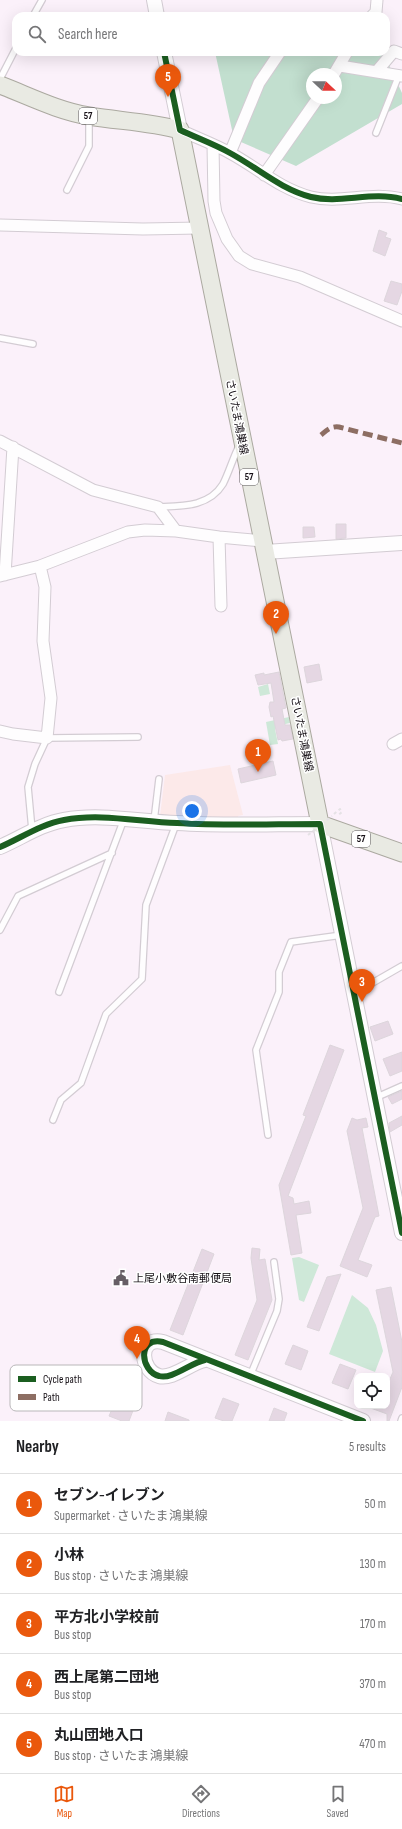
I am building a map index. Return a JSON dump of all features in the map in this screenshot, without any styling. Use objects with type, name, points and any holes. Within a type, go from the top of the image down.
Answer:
[{"type":"main road","name":"57","points":[[0,85],[53,106],[89,116],[158,125],[180,130]]},
{"type":"main road","name":"さいたま鴻巣線","points":[[180,130],[320,825]]},
{"type":"main road","name":"57","points":[[320,825],[402,853]]},
{"type":"street","points":[[154,0],[156,12]]},
{"type":"street","points":[[376,12],[377,0]]},
{"type":"street","points":[[377,72],[394,52],[402,54]]},
{"type":"street","points":[[165,56],[180,130],[230,153],[292,191],[323,199],[354,196],[395,197],[402,199]]},
{"type":"street","points":[[230,153],[259,83],[277,56]]},
{"type":"street","points":[[338,68],[345,56]]},
{"type":"street","points":[[342,70],[400,75]]},
{"type":"street","points":[[264,175],[314,104]]},
{"type":"street","points":[[213,145],[214,201],[216,213],[227,239],[239,256],[252,264],[300,277],[402,321]]},
{"type":"street","points":[[0,225],[144,229],[200,228]]},
{"type":"street","points":[[0,441],[94,490],[158,507],[176,531]]},
{"type":"street","points":[[13,447],[2,576],[40,566],[128,532],[145,530],[176,531],[219,537],[264,547],[402,543]]},
{"type":"street","points":[[219,537],[222,606]]},
{"type":"street","points":[[0,731],[47,738],[52,698],[51,685],[44,655],[43,641],[45,588],[40,566]]},
{"type":"street","points":[[0,847],[32,831],[62,820],[79,818],[124,819],[176,823],[320,825],[402,1233]]},
{"type":"street","points":[[205,1360],[362,1421]]},
{"type":"lane","points":[[35,12],[42,0]]},
{"type":"lane","points":[[0,80],[12,56]]},
{"type":"lane","points":[[376,133],[400,75]]},
{"type":"lane","points":[[67,190],[89,146],[89,116]]},
{"type":"lane","points":[[0,338],[32,344]]},
{"type":"lane","points":[[158,507],[200,503],[215,494],[222,485],[242,440]]},
{"type":"lane","points":[[32,831],[28,787],[34,764],[47,738],[138,736]]},
{"type":"lane","points":[[154,822],[159,779]]},
{"type":"lane","points":[[59,992],[124,819]]},
{"type":"lane","points":[[52,1120],[61,1100],[81,1083],[106,1014],[142,979],[146,905],[176,823]]},
{"type":"lane","points":[[0,930],[18,896],[112,853]]},
{"type":"lane","points":[[268,1135],[256,1050],[279,992],[279,972],[291,942],[343,935]]},
{"type":"lane","points":[[354,993],[402,966]]},
{"type":"lane","points":[[375,1098],[402,1086]]},
{"type":"lane","points":[[249,1377],[277,1311],[279,1299],[274,1262]]},
{"type":"path","points":[[320,825],[340,810],[342,812],[336,817]]},
{"type":"shaded area","points":[[230,765],[243,815],[238,816],[238,818],[160,816],[165,775]]},
{"type":"green space","points":[[216,56],[385,56],[402,93],[402,104],[296,166],[234,139]]},
{"type":"green space","points":[[268,684],[270,694],[260,696],[258,687]]},
{"type":"green space","points":[[289,717],[290,723],[276,726],[275,729],[278,744],[270,745],[266,722]]},
{"type":"green space","points":[[299,1257],[319,1265],[304,1302],[299,1300],[292,1258]]},
{"type":"green space","points":[[352,1295],[368,1308],[376,1325],[383,1351],[375,1372],[329,1354]]},
{"type":"building","points":[[379,230],[387,233],[385,237],[391,239],[385,256],[373,251]]},
{"type":"building","points":[[391,281],[402,284],[402,291],[397,305],[384,301]]},
{"type":"building","points":[[336,524],[346,524],[346,538],[336,539]]},
{"type":"building","points":[[303,527],[314,527],[315,537],[303,538]]},
{"type":"building","points":[[319,664],[322,680],[307,683],[304,667]]},
{"type":"building","points":[[279,672],[286,708],[282,709],[285,725],[290,725],[293,739],[282,741],[281,739],[278,740],[273,716],[271,717],[269,707],[270,702],[274,702],[271,683],[258,685],[255,675]]},
{"type":"building","points":[[273,761],[276,775],[241,783],[238,769]]},
{"type":"building","points":[[388,1021],[393,1034],[375,1041],[370,1027]]},
{"type":"building","points":[[330,1045],[344,1050],[288,1196],[293,1198],[294,1204],[309,1201],[311,1213],[296,1215],[302,1253],[291,1255],[279,1185],[306,1116],[303,1115]]},
{"type":"building","points":[[402,1052],[402,1071],[390,1076],[383,1059]]},
{"type":"building","points":[[402,1091],[402,1099],[392,1104],[388,1097]]},
{"type":"building","points":[[402,1116],[402,1125],[390,1132],[389,1123]]},
{"type":"building","points":[[352,1118],[357,1120],[366,1118],[368,1127],[362,1128],[379,1216],[375,1217],[358,1260],[372,1265],[367,1277],[340,1266],[363,1208],[347,1131]]},
{"type":"building","points":[[252,1248],[260,1249],[259,1260],[265,1259],[272,1300],[248,1360],[235,1355],[257,1300],[251,1258]]},
{"type":"building","points":[[202,1249],[214,1254],[183,1335],[170,1330]]},
{"type":"building","points":[[341,1274],[319,1331],[307,1327],[327,1277]]},
{"type":"building","points":[[391,1287],[402,1342],[402,1387],[389,1421],[387,1421],[387,1414],[373,1409],[390,1409],[390,1379],[393,1372],[376,1290]]},
{"type":"building","points":[[293,1345],[308,1351],[301,1370],[285,1364]]},
{"type":"building","points":[[340,1364],[356,1370],[348,1389],[332,1383]]},
{"type":"building","points":[[223,1398],[239,1404],[232,1421],[224,1421],[215,1418]]},
{"type":"building","points":[[274,1408],[287,1413],[284,1421],[269,1421]]},
{"type":"building","points":[[111,1411],[133,1411],[129,1421],[122,1421],[109,1416]]},
{"type":"building","points":[[168,1412],[189,1420],[189,1421],[165,1421]]},
{"type":"marked path","points":[[321,435],[331,428],[339,427],[402,443]]},
{"type":"cycle path","points":[[165,56],[180,130],[230,153],[279,184],[311,197],[333,199],[379,196],[402,199]]},
{"type":"cycle path","points":[[0,847],[47,825],[78,818],[92,817],[163,822],[248,825],[320,824],[402,1233]]},
{"type":"cycle path","points":[[205,1360],[193,1364],[170,1376],[164,1377],[153,1373],[148,1368],[144,1355],[145,1349],[149,1344],[163,1342],[363,1421]]},
{"type":"place","name":"丸山団地入口","points":[[168,97]]},
{"type":"place","name":"小林","points":[[276,634]]},
{"type":"place","name":"セブン-イレブン","points":[[258,772]]},
{"type":"place","name":"平方北小学校前","points":[[362,1002]]},
{"type":"place","name":"上尾小敷谷南郵便局","points":[[121,1278]]},
{"type":"place","name":"西上尾第二団地","points":[[137,1359]]}]
